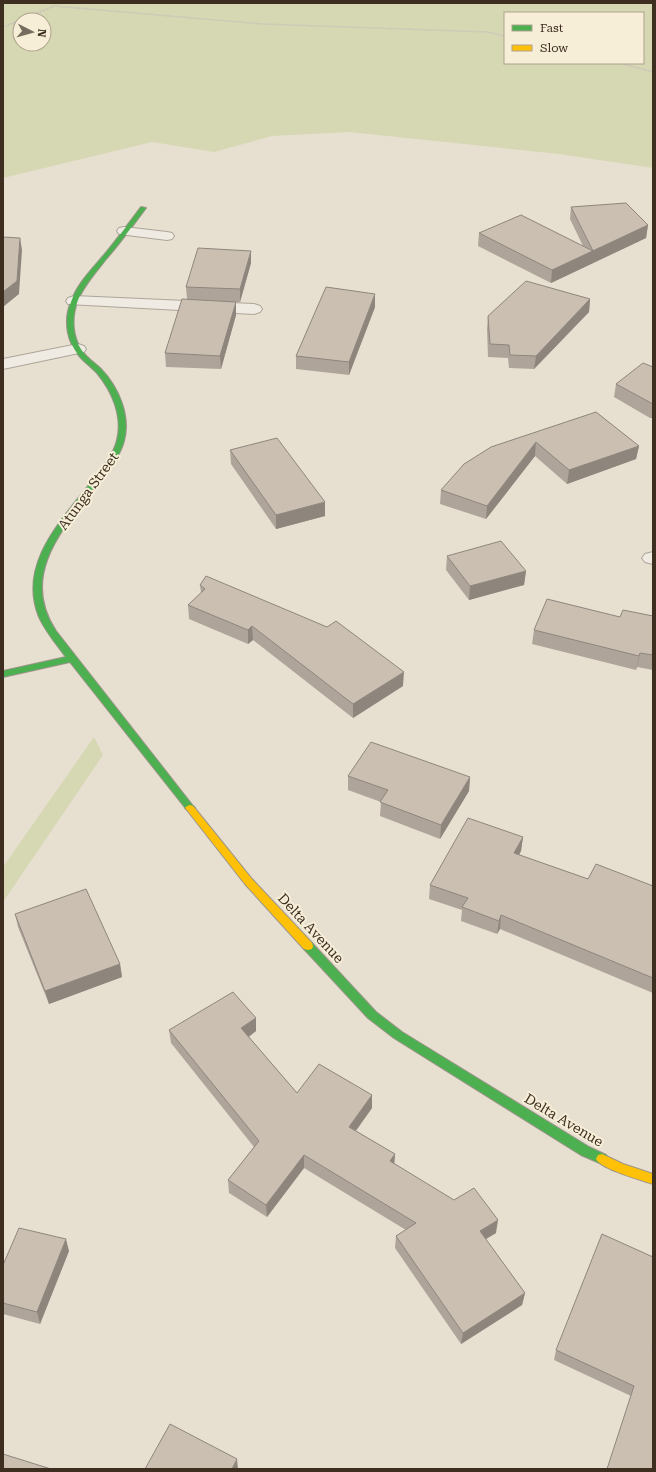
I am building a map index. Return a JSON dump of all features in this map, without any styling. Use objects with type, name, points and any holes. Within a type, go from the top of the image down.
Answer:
[{"type":"street","name":"Atunga Street","points":[[72,659],[44,618],[37,600],[36,579],[42,559],[57,534],[110,464],[119,447],[124,432],[118,402],[100,373],[78,349],[70,332],[70,316],[74,301],[88,278],[143,208]]},
{"type":"street","points":[[124,231],[166,236]]},
{"type":"street","points":[[74,301],[254,310]]},
{"type":"street","points":[[3,364],[78,349]]},
{"type":"street","points":[[3,674],[72,659]]},
{"type":"street","name":"Delta Avenue","points":[[72,659],[248,881],[372,1015],[398,1035],[585,1151],[620,1168],[653,1179]]},
{"type":"path","points":[[3,27],[54,6],[263,24],[487,32],[504,36]]},
{"type":"path","points":[[623,64],[653,72]]},
{"type":"green space","points":[[3,3],[653,3],[653,168],[559,154],[349,132],[272,136],[214,152],[152,142],[3,178]]},
{"type":"green space","points":[[94,737],[103,755],[3,902],[3,867]]},
{"type":"building","points":[[626,203],[648,225],[593,251],[571,207]]},
{"type":"building","points":[[521,215],[593,251],[552,270],[479,233]]},
{"type":"building","points":[[3,237],[20,238],[17,281],[3,292]]},
{"type":"building","points":[[198,248],[251,251],[240,289],[186,287]]},
{"type":"building","points":[[526,281],[590,299],[536,356],[510,355],[509,345],[490,344],[488,316]]},
{"type":"building","points":[[326,287],[375,294],[349,362],[296,356]]},
{"type":"building","points":[[182,299],[236,302],[220,356],[165,353]]},
{"type":"building","points":[[643,363],[653,367],[653,404],[616,384]]},
{"type":"building","points":[[596,412],[639,446],[569,470],[536,442],[487,506],[441,490],[464,464],[491,447]]},
{"type":"building","points":[[277,438],[325,502],[276,515],[230,450]]},
{"type":"building","points":[[501,541],[526,571],[470,586],[447,556]]},
{"type":"building","points":[[206,576],[327,627],[336,621],[404,672],[353,704],[252,626],[248,630],[188,605],[205,589],[200,585]]},
{"type":"building","points":[[547,599],[620,617],[623,610],[653,616],[653,655],[640,653],[639,656],[534,630]]},
{"type":"building","points":[[371,742],[470,777],[441,825],[380,802],[388,790],[348,776]]},
{"type":"building","points":[[468,818],[523,837],[514,853],[588,879],[596,864],[653,886],[653,978],[501,915],[499,921],[462,907],[468,898],[430,885]]},
{"type":"building","points":[[86,889],[120,964],[45,991],[15,914]]},
{"type":"building","points":[[233,992],[256,1018],[241,1028],[297,1093],[319,1064],[372,1095],[349,1127],[395,1154],[390,1161],[454,1200],[474,1188],[498,1220],[480,1231],[525,1293],[463,1333],[396,1236],[416,1223],[304,1155],[266,1205],[228,1180],[259,1141],[169,1030]]},
{"type":"building","points":[[19,1228],[66,1239],[37,1312],[3,1303],[3,1265]]},
{"type":"building","points":[[602,1234],[653,1257],[653,1469],[607,1469],[634,1386],[556,1350]]},
{"type":"building","points":[[170,1424],[237,1459],[232,1469],[145,1469]]},
{"type":"building","points":[[3,1454],[51,1469],[3,1469]]},
{"type":"traffic: fast","points":[[72,659],[53,633],[43,616],[37,593],[39,571],[47,549],[59,528],[105,470],[117,451],[121,440],[122,419],[120,408],[111,388],[98,370],[79,351],[73,339],[70,326],[71,313],[74,301],[83,285],[143,208]]},
{"type":"traffic: fast","points":[[3,674],[72,659],[190,808]]},
{"type":"traffic: fast","points":[[308,946],[372,1015],[398,1035],[585,1151],[602,1159]]},
{"type":"traffic: slow","points":[[190,808],[248,881],[308,946]]},
{"type":"traffic: slow","points":[[602,1159],[620,1168],[653,1179]]}]
